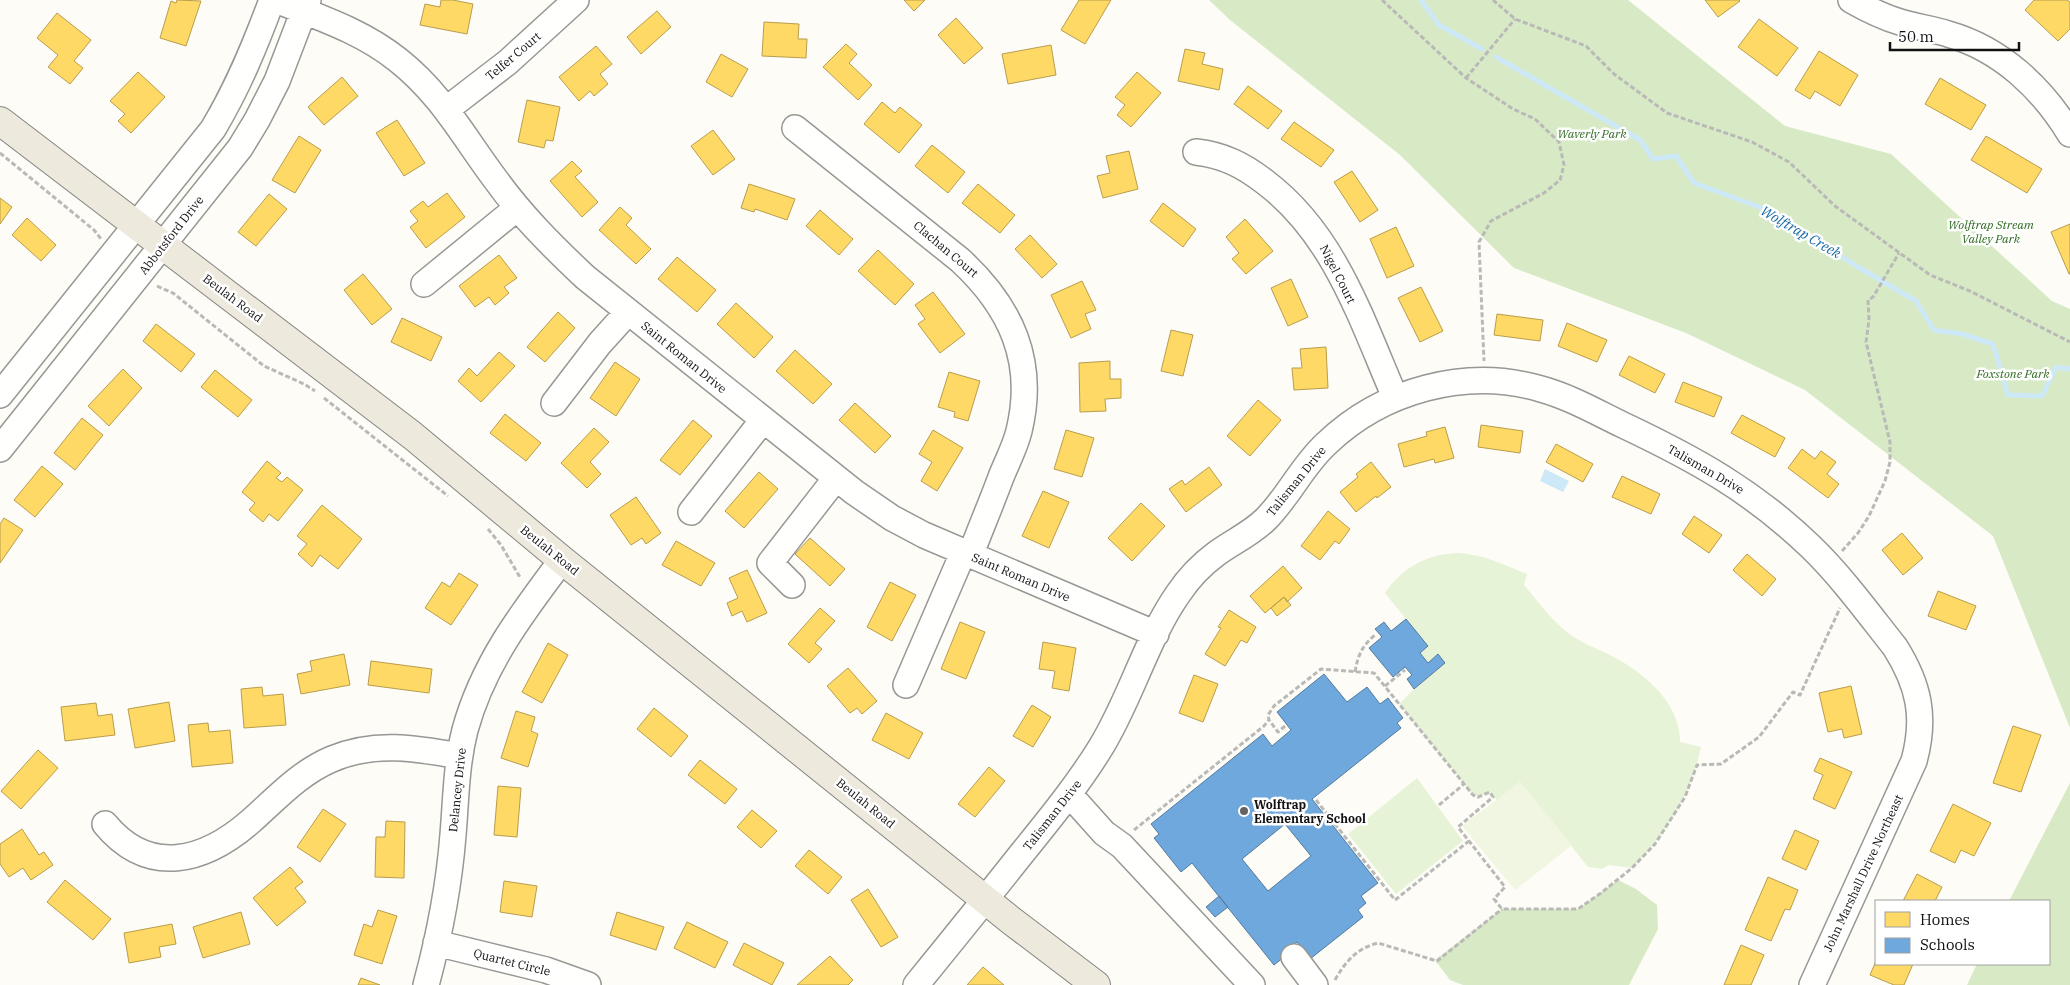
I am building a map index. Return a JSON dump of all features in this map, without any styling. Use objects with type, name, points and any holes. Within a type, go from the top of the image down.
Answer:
[{"type":"main road","name":"Beulah Road","points":[[0,121],[412,436],[562,560],[985,900],[1096,985]]},
{"type":"street","name":"Saint Roman Drive","points":[[274,0],[306,6],[368,39],[397,59],[425,83],[447,110],[517,208],[578,271],[836,478],[892,518],[924,535],[1156,634]]},
{"type":"street","points":[[0,395],[213,129],[246,67],[274,0]]},
{"type":"street","name":"Telfer Court","points":[[447,110],[508,62],[576,0]]},
{"type":"street","points":[[1852,0],[1871,11],[1900,22],[1950,34],[1978,46],[2004,61],[2026,79],[2049,104],[2070,134]]},
{"type":"street","name":"Abbotsford Drive","points":[[0,449],[240,148],[277,81],[306,6]]},
{"type":"street","name":"Clachan Court","points":[[795,128],[960,260],[981,279],[998,300],[1010,323],[1019,350],[1023,376],[1023,404],[1019,432],[966,554],[906,684]]},
{"type":"street","name":"Nigel Court","points":[[1196,152],[1225,158],[1245,167],[1275,190],[1300,213],[1320,239],[1338,268],[1395,397]]},
{"type":"street","points":[[424,284],[517,208]]},
{"type":"street","points":[[554,403],[600,343],[628,312]]},
{"type":"street","name":"Talisman Drive","points":[[916,985],[1070,795],[1115,723],[1156,634],[1178,593],[1197,570],[1217,553],[1248,534],[1266,519],[1313,458],[1346,426],[1395,397],[1425,388],[1457,382],[1485,380],[1541,389],[1575,402],[1686,455],[1748,494],[1793,530],[1828,565],[1895,647],[1912,676],[1916,689],[1920,717],[1919,743],[1914,762]]},
{"type":"street","points":[[0,406],[22,422]]},
{"type":"street","points":[[690,512],[763,420]]},
{"type":"street","points":[[792,585],[770,563],[836,478]]},
{"type":"street","name":"Delancey Drive","points":[[426,985],[436,944],[453,837],[455,788],[459,756],[470,714],[492,660],[515,623],[562,560]]},
{"type":"street","points":[[105,824],[117,838],[132,849],[148,856],[167,859],[186,857],[229,838],[309,770],[333,758],[358,750],[384,747],[409,747],[459,756]]},
{"type":"street","name":"John Marshall Drive Northeast","points":[[1812,985],[1914,762]]},
{"type":"street","points":[[1070,795],[1115,834],[1122,846],[1252,985]]},
{"type":"street","points":[[1115,834],[1110,855],[1230,985]]},
{"type":"street","name":"Quartet Circle","points":[[436,944],[546,970],[588,985]]},
{"type":"street","points":[[1294,957],[1315,985]]},
{"type":"path","points":[[1382,0],[1466,78],[1513,109],[1535,119],[1559,142],[1564,165],[1560,180],[1544,194],[1491,221],[1480,242],[1485,380]]},
{"type":"path","points":[[1493,0],[1515,19],[1586,46],[1614,74],[1667,113],[1752,142],[1789,162],[1835,206],[1897,254],[1930,275],[1970,291],[2070,342]]},
{"type":"path","points":[[1466,78],[1515,19]]},
{"type":"path","points":[[1828,565],[1849,544],[1865,522],[1885,481],[1890,462],[1890,442],[1866,342],[1869,320],[1867,306],[1868,300],[1873,297],[1897,254]]},
{"type":"path","points":[[264,366],[315,391],[455,502]]},
{"type":"path","points":[[486,527],[495,537],[516,571]]},
{"type":"path","points":[[1333,985],[1352,956],[1370,945],[1385,944],[1437,961],[1502,909],[1578,909],[1632,868],[1655,844],[1684,797],[1697,766],[1721,764],[1759,737],[1793,692],[1800,695],[1841,606]]},
{"type":"path","points":[[1355,672],[1360,652],[1364,645],[1375,635]]},
{"type":"path","points":[[1285,726],[1278,732],[1269,720],[1268,715],[1274,706],[1321,668],[1374,673],[1473,794],[1478,797],[1490,792],[1493,797],[1458,827],[1505,887],[1494,898],[1502,909]]},
{"type":"path","points":[[1385,686],[1405,670]]},
{"type":"path","points":[[1115,834],[1264,726],[1269,720]]},
{"type":"path","points":[[1439,805],[1464,784]]},
{"type":"path","points":[[1316,800],[1395,900],[1469,841]]},
{"type":"green space","name":"Waverly Park","points":[[1209,0],[1628,0],[1785,126],[1891,154],[2052,301],[2070,309],[2070,728],[1993,536],[1805,390],[1686,333],[1514,268],[1400,155],[1230,20]]},
{"type":"green space","points":[[1457,553],[1485,558],[1527,574],[1524,585],[1562,628],[1583,642],[1621,661],[1646,678],[1657,689],[1674,714],[1679,727],[1680,742],[1701,747],[1691,782],[1676,813],[1645,855],[1632,868],[1609,865],[1602,869],[1588,867],[1520,782],[1497,801],[1490,792],[1478,797],[1473,795],[1399,704],[1445,663],[1438,654],[1428,663],[1420,653],[1428,646],[1385,593],[1400,576],[1416,564],[1435,556]]},
{"type":"green space","points":[[1417,778],[1463,841],[1396,894],[1348,834]]},
{"type":"green space","points":[[1520,782],[1572,845],[1515,890],[1462,826]]},
{"type":"green space","points":[[2070,783],[2070,985],[1967,985],[1977,965],[2050,965],[2050,900],[2010,900]]},
{"type":"green space","points":[[1618,880],[1636,889],[1657,905],[1658,929],[1629,985],[1463,985],[1450,980],[1435,960],[1502,909],[1578,909]]},
{"type":"water","points":[[1545,469],[1569,481],[1563,492],[1540,481]]},
{"type":"building: Homes","points":[[177,0],[201,1],[186,46],[160,38],[171,1],[176,3]]},
{"type":"building: Homes","points":[[441,0],[473,4],[467,34],[420,25],[425,4],[440,7]]},
{"type":"building: Homes","points":[[904,0],[925,0],[914,11]]},
{"type":"building: Homes","points":[[1079,0],[1111,0],[1085,44],[1061,30]]},
{"type":"building: Homes","points":[[1705,0],[1739,0],[1740,1],[1718,17]]},
{"type":"building: Homes","points":[[2034,0],[2067,0],[2070,2],[2070,29],[2058,41],[2025,10]]},
{"type":"building: Homes","points":[[657,11],[671,27],[641,54],[627,37]]},
{"type":"building: Homes","points":[[57,13],[91,40],[74,61],[83,68],[70,84],[48,67],[58,55],[37,38]]},
{"type":"building: Homes","points":[[956,18],[983,48],[964,64],[938,35]]},
{"type":"building: Homes","points":[[1759,19],[1798,48],[1777,76],[1738,47]]},
{"type":"building: Homes","points":[[764,22],[799,24],[798,39],[807,39],[806,58],[762,56]]},
{"type":"building: Homes","points":[[846,44],[857,54],[849,63],[872,85],[858,100],[823,67]]},
{"type":"building: Homes","points":[[1051,45],[1056,75],[1008,84],[1002,54]]},
{"type":"building: Homes","points":[[596,46],[612,64],[600,74],[608,84],[594,96],[590,91],[579,101],[559,77]]},
{"type":"building: Homes","points":[[1185,49],[1205,53],[1202,64],[1223,69],[1219,90],[1178,81]]},
{"type":"building: Homes","points":[[1819,51],[1858,75],[1840,106],[1815,91],[1810,99],[1795,90]]},
{"type":"building: Homes","points":[[721,54],[748,69],[732,97],[706,82]]},
{"type":"building: Homes","points":[[138,72],[165,97],[131,133],[118,121],[125,114],[110,101]]},
{"type":"building: Homes","points":[[1137,72],[1161,93],[1131,127],[1117,115],[1125,105],[1115,97]]},
{"type":"building: Homes","points":[[342,77],[358,96],[324,125],[308,107]]},
{"type":"building: Homes","points":[[1940,78],[1986,105],[1971,130],[1925,104]]},
{"type":"building: Homes","points":[[1248,86],[1282,111],[1268,129],[1234,104]]},
{"type":"building: Homes","points":[[527,100],[560,107],[553,141],[546,140],[544,148],[518,142]]},
{"type":"building: Homes","points":[[882,102],[895,113],[900,107],[922,125],[899,153],[864,124]]},
{"type":"building: Homes","points":[[397,120],[425,163],[404,176],[376,133]]},
{"type":"building: Homes","points":[[1294,122],[1334,150],[1321,167],[1281,139]]},
{"type":"building: Homes","points":[[713,130],[735,159],[713,175],[691,146]]},
{"type":"building: Homes","points":[[299,136],[321,150],[295,193],[272,180]]},
{"type":"building: Homes","points":[[1986,136],[2042,169],[2027,193],[1971,160]]},
{"type":"building: Homes","points":[[932,145],[965,172],[948,193],[915,166]]},
{"type":"building: Homes","points":[[1129,151],[1138,189],[1103,198],[1097,176],[1110,173],[1106,156]]},
{"type":"building: Homes","points":[[572,161],[582,171],[575,177],[598,202],[582,217],[550,181]]},
{"type":"building: Homes","points":[[1352,171],[1378,210],[1360,222],[1334,182]]},
{"type":"building: Homes","points":[[749,184],[795,199],[787,220],[755,209],[754,212],[741,208]]},
{"type":"building: Homes","points":[[978,184],[1015,215],[1000,233],[962,203]]},
{"type":"building: Homes","points":[[447,193],[465,217],[426,248],[410,227],[418,221],[410,211],[423,201],[428,207]]},
{"type":"building: Homes","points":[[269,194],[287,209],[256,246],[238,232]]},
{"type":"building: Homes","points":[[0,198],[12,207],[0,224]]},
{"type":"building: Homes","points":[[1163,203],[1196,229],[1183,247],[1150,221]]},
{"type":"building: Homes","points":[[620,207],[632,218],[626,225],[651,249],[636,264],[599,230]]},
{"type":"building: Homes","points":[[820,210],[853,239],[839,255],[806,226]]},
{"type":"building: Homes","points":[[27,218],[56,245],[41,261],[12,235]]},
{"type":"building: Homes","points":[[1245,219],[1273,251],[1246,274],[1232,259],[1239,253],[1226,237]]},
{"type":"building: Homes","points":[[2070,224],[2070,274],[2069,274],[2051,232]]},
{"type":"building: Homes","points":[[1396,227],[1414,266],[1387,278],[1370,239]]},
{"type":"building: Homes","points":[[1030,235],[1057,264],[1042,278],[1015,249]]},
{"type":"building: Homes","points":[[878,250],[914,284],[895,305],[858,271]]},
{"type":"building: Homes","points":[[499,255],[517,278],[504,287],[509,293],[495,305],[489,297],[475,307],[459,286]]},
{"type":"building: Homes","points":[[677,257],[716,290],[697,312],[658,279]]},
{"type":"building: Homes","points":[[363,274],[392,309],[372,325],[344,290]]},
{"type":"building: Homes","points":[[1291,279],[1308,317],[1288,326],[1271,288]]},
{"type":"building: Homes","points":[[1082,281],[1096,310],[1085,314],[1091,329],[1071,338],[1051,295]]},
{"type":"building: Homes","points":[[1421,287],[1443,331],[1420,342],[1398,298]]},
{"type":"building: Homes","points":[[933,292],[965,334],[940,353],[918,324],[925,319],[915,305]]},
{"type":"building: Homes","points":[[736,303],[773,337],[754,358],[717,324]]},
{"type":"building: Homes","points":[[558,312],[575,328],[545,362],[527,347]]},
{"type":"building: Homes","points":[[1497,314],[1543,320],[1540,341],[1494,335]]},
{"type":"building: Homes","points":[[402,318],[442,337],[431,361],[391,342]]},
{"type":"building: Homes","points":[[1567,323],[1607,340],[1597,362],[1558,346]]},
{"type":"building: Homes","points":[[156,324],[195,354],[181,372],[143,341]]},
{"type":"building: Homes","points":[[1171,330],[1193,335],[1183,376],[1161,371]]},
{"type":"building: Homes","points":[[1326,347],[1328,388],[1294,390],[1292,368],[1302,368],[1300,349]]},
{"type":"building: Homes","points":[[795,350],[832,384],[813,404],[776,371]]},
{"type":"building: Homes","points":[[499,352],[515,366],[481,402],[458,381],[469,368],[477,376]]},
{"type":"building: Homes","points":[[1629,356],[1665,374],[1655,393],[1619,375]]},
{"type":"building: Homes","points":[[1110,361],[1110,379],[1121,379],[1121,398],[1105,399],[1106,411],[1080,412],[1079,363]]},
{"type":"building: Homes","points":[[615,362],[640,379],[616,416],[590,398]]},
{"type":"building: Homes","points":[[123,369],[142,388],[109,426],[88,406]]},
{"type":"building: Homes","points":[[215,370],[252,400],[238,417],[201,387]]},
{"type":"building: Homes","points":[[949,372],[980,381],[968,421],[954,417],[955,412],[938,407]]},
{"type":"building: Homes","points":[[1683,382],[1722,397],[1714,417],[1675,402]]},
{"type":"building: Homes","points":[[1258,400],[1281,420],[1250,456],[1227,436]]},
{"type":"building: Homes","points":[[855,403],[891,436],[875,453],[839,420]]},
{"type":"building: Homes","points":[[505,414],[541,443],[526,461],[490,433]]},
{"type":"building: Homes","points":[[1742,415],[1785,438],[1775,457],[1731,433]]},
{"type":"building: Homes","points":[[82,418],[103,435],[75,470],[54,453]]},
{"type":"building: Homes","points":[[693,420],[712,436],[680,475],[660,460]]},
{"type":"building: Homes","points":[[1481,425],[1523,431],[1520,453],[1478,447]]},
{"type":"building: Homes","points":[[1445,427],[1454,458],[1435,463],[1434,459],[1404,467],[1398,444],[1427,436],[1426,432]]},
{"type":"building: Homes","points":[[594,428],[609,442],[590,462],[601,474],[587,488],[561,463]]},
{"type":"building: Homes","points":[[933,430],[963,448],[937,491],[921,481],[932,462],[919,454]]},
{"type":"building: Homes","points":[[1066,430],[1094,438],[1082,477],[1054,469]]},
{"type":"building: Homes","points":[[1556,444],[1593,464],[1583,482],[1546,462]]},
{"type":"building: Homes","points":[[1802,449],[1815,459],[1821,451],[1836,462],[1827,474],[1839,484],[1828,498],[1788,468]]},
{"type":"building: Homes","points":[[267,461],[281,473],[276,478],[282,482],[287,477],[303,490],[278,521],[269,514],[263,522],[249,510],[255,503],[242,492]]},
{"type":"building: Homes","points":[[1371,462],[1391,487],[1356,512],[1340,492],[1358,477],[1356,474]]},
{"type":"building: Homes","points":[[42,466],[63,484],[35,517],[14,500]]},
{"type":"building: Homes","points":[[1209,467],[1222,485],[1186,512],[1169,489],[1182,480],[1185,485]]},
{"type":"building: Homes","points":[[759,472],[778,489],[744,528],[725,511]]},
{"type":"building: Homes","points":[[1622,476],[1660,494],[1651,514],[1612,497]]},
{"type":"building: Homes","points":[[1043,491],[1069,502],[1049,548],[1022,536]]},
{"type":"building: Homes","points":[[636,497],[661,533],[646,544],[642,538],[631,545],[610,515]]},
{"type":"building: Homes","points":[[1141,503],[1165,526],[1132,561],[1108,538]]},
{"type":"building: Homes","points":[[322,505],[362,539],[338,569],[320,555],[312,567],[298,554],[307,544],[297,536]]},
{"type":"building: Homes","points":[[1328,511],[1350,529],[1339,544],[1335,541],[1320,560],[1301,546]]},
{"type":"building: Homes","points":[[1694,516],[1722,535],[1709,553],[1682,534]]},
{"type":"building: Homes","points":[[4,518],[23,530],[0,563],[0,524]]},
{"type":"building: Homes","points":[[1902,533],[1923,558],[1903,575],[1882,550]]},
{"type":"building: Homes","points":[[810,538],[845,569],[830,586],[795,554]]},
{"type":"building: Homes","points":[[676,541],[715,563],[701,586],[662,565]]},
{"type":"building: Homes","points":[[1747,554],[1776,579],[1762,596],[1733,570]]},
{"type":"building: Homes","points":[[1283,566],[1302,588],[1287,602],[1284,597],[1265,613],[1250,596]]},
{"type":"building: Homes","points":[[747,570],[767,613],[747,622],[742,611],[732,616],[727,603],[738,598],[729,578]]},
{"type":"building: Homes","points":[[459,573],[478,585],[451,625],[425,608],[442,582],[450,587]]},
{"type":"building: Homes","points":[[890,582],[916,595],[892,641],[867,627]]},
{"type":"building: Homes","points":[[1938,591],[1976,606],[1966,630],[1928,616]]},
{"type":"building: Homes","points":[[1284,597],[1291,605],[1277,616],[1271,608]]},
{"type":"building: Homes","points":[[820,608],[835,621],[815,643],[822,649],[809,663],[788,644]]},
{"type":"building: Homes","points":[[1229,610],[1256,627],[1247,643],[1241,640],[1225,666],[1205,654],[1221,628],[1218,627]]},
{"type":"building: Homes","points":[[960,622],[985,632],[966,679],[941,669]]},
{"type":"building: Homes","points":[[1043,642],[1076,648],[1069,691],[1052,688],[1055,671],[1039,669]]},
{"type":"building: Homes","points":[[548,643],[568,655],[542,703],[522,692]]},
{"type":"building: Homes","points":[[344,654],[350,685],[301,694],[297,674],[312,671],[310,661]]},
{"type":"building: Homes","points":[[371,661],[432,669],[429,693],[368,685]]},
{"type":"building: Homes","points":[[848,668],[877,701],[862,714],[857,708],[850,713],[827,686]]},
{"type":"building: Homes","points":[[1194,675],[1218,684],[1203,722],[1179,713]]},
{"type":"building: Homes","points":[[1851,686],[1862,734],[1844,738],[1842,729],[1828,732],[1819,693]]},
{"type":"building: Homes","points":[[262,687],[263,696],[283,694],[286,725],[244,728],[241,689]]},
{"type":"building: Homes","points":[[169,702],[175,741],[135,748],[128,709]]},
{"type":"building: Homes","points":[[96,703],[98,716],[112,714],[115,735],[65,741],[61,707]]},
{"type":"building: Homes","points":[[1032,705],[1051,717],[1033,747],[1013,736]]},
{"type":"building: Homes","points":[[654,708],[688,736],[671,757],[637,729]]},
{"type":"building: Homes","points":[[516,711],[535,717],[531,731],[538,734],[528,767],[501,758]]},
{"type":"building: Homes","points":[[886,713],[923,733],[909,759],[872,740]]},
{"type":"building: Homes","points":[[208,723],[209,732],[230,730],[233,763],[192,767],[188,725]]},
{"type":"building: Homes","points":[[2013,726],[2041,735],[2021,792],[1993,783]]},
{"type":"building: Homes","points":[[38,750],[58,768],[21,809],[1,791]]},
{"type":"building: Homes","points":[[1820,758],[1852,772],[1835,809],[1813,799],[1823,775],[1814,771]]},
{"type":"building: Homes","points":[[700,760],[737,789],[725,804],[688,775]]},
{"type":"building: Homes","points":[[989,767],[1005,781],[975,817],[958,804]]},
{"type":"building: Homes","points":[[498,786],[521,788],[517,837],[494,835]]},
{"type":"building: Homes","points":[[1953,804],[1991,823],[1974,856],[1961,850],[1955,863],[1930,851]]},
{"type":"building: Homes","points":[[323,809],[346,824],[320,862],[297,847]]},
{"type":"building: Homes","points":[[752,810],[777,831],[761,848],[737,827]]},
{"type":"building: Homes","points":[[386,821],[405,822],[404,878],[375,877],[376,837],[385,837]]},
{"type":"building: Homes","points":[[22,829],[39,855],[44,852],[53,865],[31,880],[23,868],[9,877],[0,864],[0,844]]},
{"type":"building: Homes","points":[[1795,830],[1819,841],[1806,870],[1782,859]]},
{"type":"building: Homes","points":[[809,850],[842,877],[828,894],[795,866]]},
{"type":"building: Homes","points":[[290,867],[303,882],[295,888],[306,902],[277,926],[253,898]]},
{"type":"building: Homes","points":[[1917,874],[1942,887],[1936,900],[1904,900]]},
{"type":"building: Homes","points":[[1768,877],[1798,890],[1790,910],[1785,909],[1771,941],[1745,930]]},
{"type":"building: Homes","points":[[65,880],[111,919],[93,940],[47,902]]},
{"type":"building: Homes","points":[[504,881],[537,886],[532,917],[500,912]]},
{"type":"building: Homes","points":[[868,889],[898,937],[881,947],[851,900]]},
{"type":"building: Homes","points":[[378,910],[397,916],[382,964],[354,955],[364,924],[372,927]]},
{"type":"building: Homes","points":[[241,912],[250,944],[203,958],[193,927]]},
{"type":"building: Homes","points":[[617,912],[664,927],[656,950],[610,935]]},
{"type":"building: Homes","points":[[687,922],[728,942],[715,968],[674,948]]},
{"type":"building: Homes","points":[[172,924],[176,944],[159,947],[161,957],[129,963],[124,933]]},
{"type":"building: Homes","points":[[744,943],[784,963],[772,985],[733,965]]},
{"type":"building: Homes","points":[[1741,945],[1764,955],[1751,985],[1724,985]]},
{"type":"building: Homes","points":[[830,956],[853,980],[848,985],[797,985]]},
{"type":"building: Homes","points":[[1875,963],[1875,965],[1913,965],[1904,985],[1894,985],[1870,975]]},
{"type":"building: Homes","points":[[983,967],[1004,985],[967,985]]},
{"type":"building: Homes","points":[[361,978],[380,985],[358,985]]},
{"type":"building: Schools","points":[[1406,619],[1428,646],[1420,653],[1428,663],[1438,654],[1445,663],[1414,689],[1407,679],[1412,675],[1405,667],[1393,677],[1369,648],[1382,637],[1375,629],[1384,622],[1391,631]]},
{"type":"building: Schools","name":"Wolftrap Elementary School","points":[[1324,674],[1347,702],[1367,687],[1380,704],[1388,698],[1403,718],[1397,723],[1401,728],[1312,799],[1378,883],[1361,896],[1366,903],[1358,910],[1363,917],[1310,959],[1297,942],[1291,946],[1294,949],[1274,965],[1192,863],[1181,872],[1154,838],[1159,834],[1151,824],[1263,734],[1272,746],[1291,730],[1277,712]],"holes":[[[1285,824],[1311,856],[1268,891],[1242,859]]]},
{"type":"building: Schools","points":[[1219,896],[1228,907],[1215,917],[1206,907]]},
{"type":"waterway","name":"Wolftrap Creek","points":[[1421,0],[1439,25],[1482,49]]},
{"type":"waterway","name":"Wolftrap Creek","points":[[1496,57],[1640,140],[1653,159],[1676,156],[1694,183],[1770,211],[1916,301],[1934,330],[1962,334],[1993,344],[2008,395],[2042,396],[2056,367],[2070,369]]},
{"type":"place","name":"Wolftrap Elementary School","points":[[1244,811]]},
{"type":"park label","name":"Wolftrap Stream Valley Park","points":[[1991,231]]},
{"type":"park label","name":"Foxstone Park","points":[[2013,373]]}]
